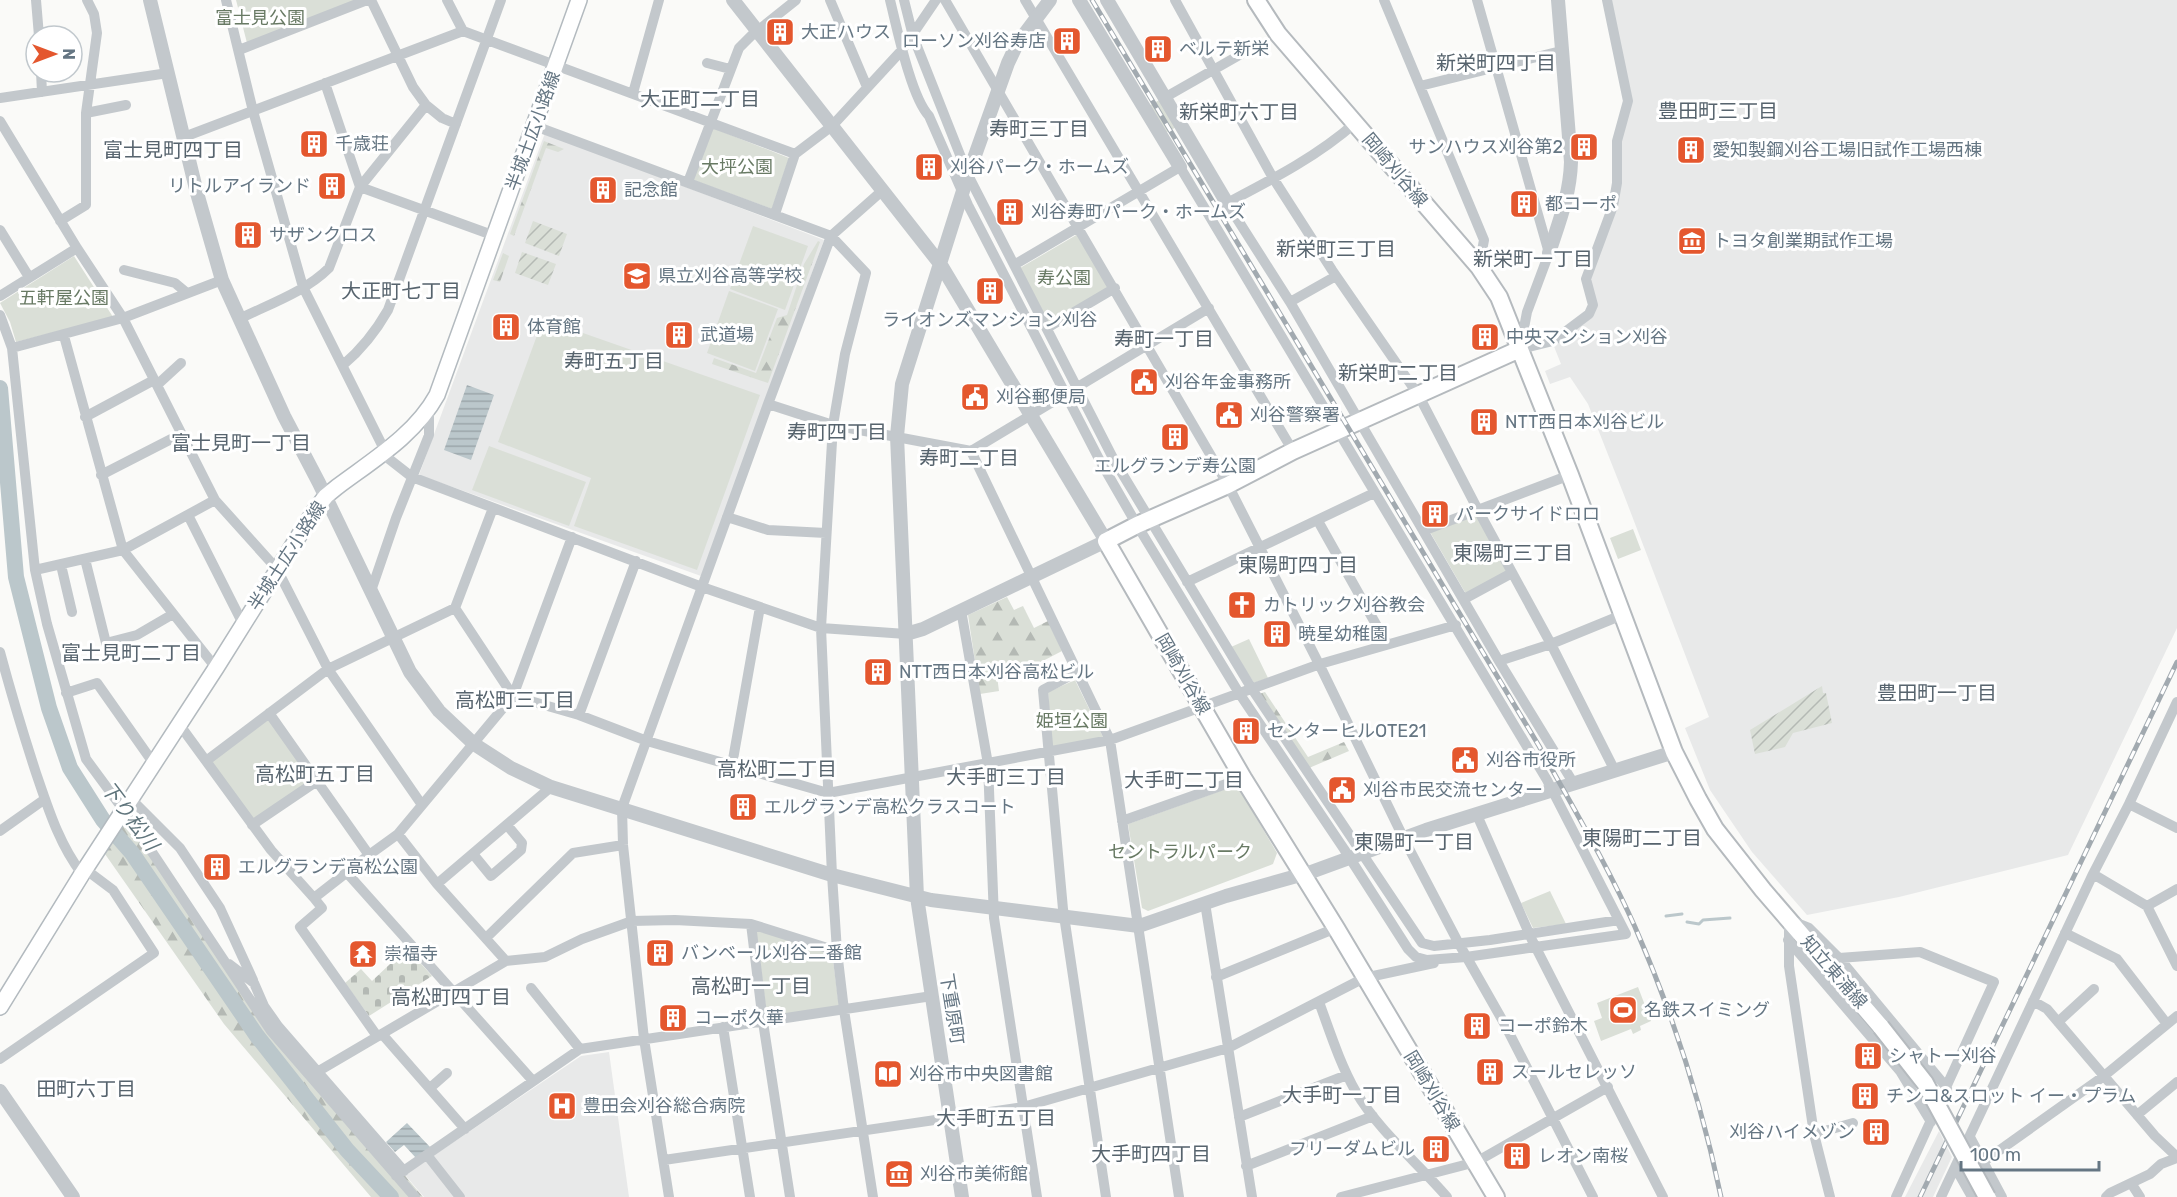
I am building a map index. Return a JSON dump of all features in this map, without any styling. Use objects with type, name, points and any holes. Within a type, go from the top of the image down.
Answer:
[{"type":"main road","name":"半城土広小路線","points":[[0,1007],[83,872],[326,496],[409,432],[437,395],[579,0]]},
{"type":"main road","name":"岡崎刈谷線","points":[[1256,0],[1278,34],[1479,267],[1499,297],[1570,475],[1674,752]]},
{"type":"main road","points":[[1106,541],[1228,485],[1293,452],[1520,349]]},
{"type":"main road","name":"岡崎刈谷線","points":[[1106,541],[1242,778],[1336,928],[1496,1197]]},
{"type":"main road","name":"知立東浦線","points":[[1674,752],[1715,830],[1806,942],[1910,1062],[1925,1083],[1987,1197]]},
{"type":"street","points":[[36,0],[38,24]]},
{"type":"street","points":[[60,221],[86,205],[86,113],[97,33],[94,14],[87,0]]},
{"type":"street","points":[[150,0],[208,235],[222,279],[284,416],[326,496],[410,672],[439,711],[474,744],[511,768],[551,787],[832,875],[917,897],[1138,926],[1674,752]]},
{"type":"street","points":[[226,0],[253,111],[303,287],[389,459],[412,477],[702,587],[821,628],[906,634],[923,629],[1106,541],[941,265],[733,0]]},
{"type":"street","points":[[239,50],[369,0],[413,87],[426,105],[442,118],[456,124]]},
{"type":"street","points":[[447,0],[464,31],[795,154]]},
{"type":"street","points":[[343,365],[370,339],[388,309],[501,0]]},
{"type":"street","points":[[633,93],[659,0]]},
{"type":"street","points":[[688,182],[739,48],[796,0]]},
{"type":"street","points":[[830,0],[867,87]]},
{"type":"street","points":[[890,0],[902,50],[922,108],[929,116],[963,194],[1066,395],[1143,523],[1239,693],[1355,856],[1422,944],[1434,946],[1619,920]]},
{"type":"street","points":[[904,0],[913,36],[968,175],[1114,460],[1143,523],[1187,582],[1355,856],[1407,949],[1416,957],[1427,960],[1466,957]]},
{"type":"street","points":[[775,214],[795,154],[832,126],[902,50],[936,0]]},
{"type":"street","points":[[945,0],[1079,226],[1228,485],[1320,664],[1404,839],[1466,957],[1504,1023],[1593,1197]]},
{"type":"street","points":[[1025,0],[1293,452]]},
{"type":"street","name":"下重原町","points":[[962,1197],[917,897],[897,436],[902,384],[968,175],[1017,44],[1050,0]]},
{"type":"street","points":[[664,1160],[1023,1107],[1228,1048],[1364,978],[1466,957],[1626,934],[1553,791],[1456,625],[1374,493],[1079,0]]},
{"type":"street","points":[[1107,0],[1227,203],[1290,302],[1361,421],[1499,661],[1574,784]]},
{"type":"street","points":[[1175,0],[1273,178],[1336,276],[1419,396],[1551,644],[1615,771]]},
{"type":"street","points":[[1384,0],[1484,240],[1479,267]]},
{"type":"street","points":[[1477,0],[1550,253]]},
{"type":"street","points":[[1558,0],[1571,162],[1570,183],[1566,206],[1527,312],[1520,349],[1553,341],[1589,314],[1593,305],[1586,279],[1613,206],[1617,183],[1617,141],[1628,101],[1606,0]]},
{"type":"street","points":[[184,137],[464,31]]},
{"type":"street","points":[[1420,86],[1561,51]]},
{"type":"street","points":[[1164,98],[1243,52]]},
{"type":"street","points":[[707,63],[730,69]]},
{"type":"street","points":[[0,98],[168,73]]},
{"type":"street","points":[[325,83],[360,187]]},
{"type":"street","points":[[42,84],[42,92]]},
{"type":"street","points":[[86,113],[126,105]]},
{"type":"street","points":[[239,319],[303,287],[320,277],[329,268],[360,187],[426,105]]},
{"type":"street","points":[[0,122],[60,221],[123,318],[215,500],[277,569],[328,669],[422,805]]},
{"type":"street","points":[[1227,203],[1335,141],[1355,123]]},
{"type":"street","points":[[535,126],[831,236],[866,273],[845,354],[833,425],[821,628],[837,951],[873,1197]]},
{"type":"street","points":[[1014,265],[1180,167]]},
{"type":"street","points":[[360,187],[495,236]]},
{"type":"street","points":[[669,1197],[644,1039],[623,845],[622,808],[831,236],[884,190]]},
{"type":"street","points":[[0,231],[29,277]]},
{"type":"street","points":[[0,296],[77,248]]},
{"type":"street","points":[[124,270],[175,283],[187,293]]},
{"type":"street","points":[[1290,302],[1336,276]]},
{"type":"street","points":[[12,348],[64,336],[123,318],[222,279]]},
{"type":"street","points":[[1047,328],[1115,288]]},
{"type":"street","points":[[768,404],[833,425],[971,451],[1209,308]]},
{"type":"street","points":[[0,315],[12,348],[35,570],[47,624],[86,759],[126,805],[222,959],[271,1031],[400,1174]]},
{"type":"street","points":[[64,336],[123,550],[216,668]]},
{"type":"street","points":[[85,417],[155,383],[181,363]]},
{"type":"street","points":[[371,591],[429,435],[429,408]]},
{"type":"street","points":[[101,475],[181,434]]},
{"type":"street","points":[[971,451],[1110,740],[1179,1197]]},
{"type":"street","points":[[1425,530],[1570,475]]},
{"type":"street","points":[[1187,582],[1374,493]]},
{"type":"street","points":[[35,570],[123,550],[215,500]]},
{"type":"street","points":[[206,760],[328,669],[455,608],[493,508]]},
{"type":"street","points":[[188,515],[243,624]]},
{"type":"street","points":[[727,517],[768,530],[826,533]]},
{"type":"street","points":[[1318,521],[1387,644]]},
{"type":"street","points":[[314,898],[398,834],[513,696],[572,537]]},
{"type":"street","points":[[85,559],[106,643],[137,635],[173,614]]},
{"type":"street","points":[[579,715],[636,561]]},
{"type":"street","points":[[61,564],[72,612]]},
{"type":"street","points":[[1464,598],[1512,573]]},
{"type":"street","points":[[732,765],[760,607]]},
{"type":"street","points":[[455,608],[513,696],[579,715],[647,741],[828,793],[1110,740],[1320,664],[1456,625]]},
{"type":"street","points":[[962,610],[988,764],[994,908],[1037,1197]]},
{"type":"street","points":[[1499,661],[1551,644],[1622,615]]},
{"type":"street","points":[[0,652],[4,686],[58,834],[71,861],[83,872],[113,890],[154,953],[0,1059]]},
{"type":"street","points":[[1077,672],[1043,690],[1065,918],[1106,1197]]},
{"type":"street","points":[[66,693],[97,684],[154,764]]},
{"type":"street","points":[[1941,1197],[2093,874],[2177,702]]},
{"type":"street","points":[[269,713],[369,855]]},
{"type":"street","points":[[179,724],[271,850],[322,908],[300,927],[380,1035],[465,1129]]},
{"type":"street","points":[[1122,821],[1242,778]]},
{"type":"street","points":[[252,825],[317,782]]},
{"type":"street","points":[[437,884],[551,787]]},
{"type":"street","points":[[0,831],[45,799]]},
{"type":"street","points":[[2129,804],[2177,828]]},
{"type":"street","points":[[126,805],[180,848],[220,908],[264,1006],[400,1174],[415,1197]]},
{"type":"street","points":[[1477,815],[1535,947],[1662,1197]]},
{"type":"street","points":[[473,854],[491,876],[521,849],[522,843],[507,825]]},
{"type":"street","points":[[398,834],[437,884],[507,961]]},
{"type":"street","points":[[486,938],[573,853],[623,845]]},
{"type":"street","points":[[347,873],[533,1081]]},
{"type":"street","points":[[2093,874],[2147,906],[2172,945],[2177,966]]},
{"type":"street","points":[[2147,906],[2177,889]]},
{"type":"street","points":[[1204,903],[1252,1197]]},
{"type":"street","points":[[317,1072],[507,961],[545,957],[582,939],[632,921],[675,920],[751,924],[837,951]]},
{"type":"street","points":[[1830,1197],[1815,1134],[1789,960],[1789,920],[1809,928],[1839,958],[1947,1088]]},
{"type":"street","points":[[751,924],[763,1022],[790,1197]]},
{"type":"street","points":[[1216,977],[1336,928]]},
{"type":"street","points":[[2065,933],[2117,959],[2168,1024]]},
{"type":"street","points":[[1788,940],[1900,1071],[1931,1122]]},
{"type":"street","points":[[1839,958],[1920,952],[1994,982],[1896,1197]]},
{"type":"street","points":[[222,959],[254,983]]},
{"type":"street","points":[[531,988],[580,1049]]},
{"type":"street","points":[[2058,1022],[2094,989]]},
{"type":"street","points":[[400,1174],[580,1049],[932,996]]},
{"type":"street","points":[[2033,1001],[2047,1009],[2137,1115],[2177,1158],[2161,1164],[2150,1174],[2106,1197]]},
{"type":"street","points":[[1319,1002],[1347,1075],[1373,1116],[1446,1197]]},
{"type":"street","points":[[1983,1162],[2104,1076],[2177,1016]]},
{"type":"street","points":[[723,1027],[750,1197]]},
{"type":"street","points":[[430,1088],[447,1072]]},
{"type":"street","points":[[1239,1117],[1347,1075]]},
{"type":"street","points":[[2137,1115],[2177,1082]]},
{"type":"street","points":[[1341,1197],[1476,1162],[1608,1087]]},
{"type":"street","points":[[0,1091],[73,1197]]},
{"type":"street","points":[[1246,1167],[1373,1116]]},
{"type":"street","points":[[1815,1134],[1853,1124]]},
{"type":"street","points":[[1970,1137],[2002,1197]]},
{"type":"street","points":[[427,1155],[460,1197]]},
{"type":"street","points":[[1955,1167],[1972,1197]]},
{"type":"street","points":[[2131,1183],[2140,1197]]},
{"type":"shaded area","points":[[1609,0],[2177,0],[2177,628],[2068,855],[1899,897],[1807,915],[1752,852],[1710,790],[1685,728],[1709,717],[1624,495],[1588,404],[1570,377],[1550,384],[1545,371],[1561,364],[1553,344],[1594,314],[1589,280],[1614,206],[1618,142],[1630,101]]},
{"type":"shaded area","points":[[545,133],[824,240],[701,576],[419,475]]},
{"type":"shaded area","points":[[467,385],[494,395],[471,460],[444,450]]},
{"type":"shaded area","name":"豊田会刈谷総合病院","points":[[609,1052],[629,1197],[424,1197],[405,1175],[581,1056]]},
{"type":"shaded area","points":[[407,1123],[431,1148],[416,1158],[404,1145],[395,1152],[386,1142]]},
{"type":"shaded area","points":[[1939,1131],[1952,1157],[1933,1197],[1905,1197]]},
{"type":"green space","name":"富士見公園","points":[[236,0],[362,0],[247,43]]},
{"type":"green space","points":[[1161,99],[1178,126],[1164,134],[1147,107]]},
{"type":"green space","name":"大坪公園","points":[[713,128],[789,158],[772,209],[693,180]]},
{"type":"green space","points":[[544,141],[564,149],[558,152],[546,148],[514,236],[510,234]]},
{"type":"green space","points":[[533,221],[567,234],[559,256],[525,243]]},
{"type":"green space","points":[[753,226],[808,246],[785,310],[730,289]]},
{"type":"green space","name":"寿公園","points":[[1078,234],[1109,288],[1049,323],[1020,268]]},
{"type":"green space","points":[[818,241],[820,242],[768,383],[712,364],[714,358],[756,373],[777,318],[787,315],[804,264]]},
{"type":"green space","points":[[522,252],[556,264],[548,285],[515,273]]},
{"type":"green space","points":[[503,253],[509,256],[500,282],[493,280]]},
{"type":"green space","name":"五軒屋公園","points":[[74,256],[113,317],[16,342],[10,322],[0,303]]},
{"type":"green space","points":[[729,291],[778,309],[755,371],[707,353]]},
{"type":"green space","points":[[543,319],[760,395],[697,570],[574,526],[591,478],[498,442]]},
{"type":"green space","points":[[489,446],[586,482],[569,526],[472,490]]},
{"type":"green space","points":[[1477,515],[1507,572],[1466,594],[1430,532]]},
{"type":"green space","points":[[1633,529],[1641,550],[1618,559],[1610,538]]},
{"type":"green space","points":[[1007,597],[1014,610],[1023,606],[1034,628],[1048,621],[1062,651],[1039,663],[997,676],[999,691],[980,694],[968,615]]},
{"type":"green space","points":[[1249,639],[1268,678],[1254,683],[1231,647]]},
{"type":"green space","name":"姫垣公園","points":[[1075,680],[1103,737],[1052,747],[1048,692]]},
{"type":"green space","points":[[1822,686],[1823,693],[1826,693],[1832,723],[1793,733],[1785,747],[1755,754],[1750,730]]},
{"type":"green space","points":[[1265,692],[1308,757],[1344,742],[1349,751],[1309,768],[1259,694]]},
{"type":"green space","points":[[269,719],[312,781],[253,821],[211,762]]},
{"type":"green space","name":"セントラルパーク","points":[[1237,785],[1277,853],[1273,864],[1148,911],[1142,908],[1128,824]]},
{"type":"green space","points":[[128,816],[222,959],[423,1197],[371,1197],[224,1024],[105,854]]},
{"type":"green space","points":[[1550,891],[1566,924],[1533,928],[1521,903]]},
{"type":"green space","points":[[756,930],[832,952],[839,1006],[767,1017]]},
{"type":"green space","points":[[407,948],[432,976],[369,1016],[345,983],[361,969],[372,981]]},
{"type":"green space","name":"名鉄スイミング","points":[[1638,987],[1651,1021],[1640,1026],[1641,1030],[1633,1034],[1631,1029],[1601,1041],[1594,1021],[1602,1018],[1597,1003]]},
{"type":"waterway","name":"下り松川","points":[[0,388],[16,577],[49,708],[70,768],[103,820],[132,853],[257,1036],[347,1150],[391,1197]]},
{"type":"waterway","points":[[1666,916],[1682,914]]},
{"type":"waterway","points":[[1687,922],[1699,924],[1703,920],[1730,918]]},
{"type":"railway","points":[[1092,0],[1539,746],[1601,858],[1635,927],[1674,1026],[1705,1128],[1721,1197]]},
{"type":"railway","points":[[1920,1197],[2177,662]]},
{"type":"place","name":"大正ハウス","points":[[780,32]]},
{"type":"place","name":"ローソン刈谷寿店","points":[[1067,41]]},
{"type":"place","name":"ベルテ新栄","points":[[1158,49]]},
{"type":"place","name":"千歳荘","points":[[314,144]]},
{"type":"place","name":"サンハウス刈谷第2","points":[[1584,147]]},
{"type":"place","name":"愛知製鋼刈谷工場旧試作工場西棟","points":[[1691,150]]},
{"type":"place","name":"刈谷パーク・ホームズ","points":[[929,167]]},
{"type":"place","name":"リトルアイランド","points":[[332,186]]},
{"type":"place","name":"記念館","points":[[603,190]]},
{"type":"place","name":"都コーポ","points":[[1524,204]]},
{"type":"place","name":"刈谷寿町パーク・ホームズ","points":[[1010,212]]},
{"type":"place","name":"サザンクロス","points":[[248,235]]},
{"type":"place","name":"トヨタ創業期試作工場","points":[[1692,241]]},
{"type":"place","name":"県立刈谷高等学校","points":[[637,276]]},
{"type":"place","name":"ライオンズマンション刈谷","points":[[990,291]]},
{"type":"place","name":"体育館","points":[[506,327]]},
{"type":"place","name":"武道場","points":[[679,335]]},
{"type":"place","name":"中央マンション刈谷","points":[[1485,337]]},
{"type":"place","name":"刈谷年金事務所","points":[[1144,382]]},
{"type":"place","name":"刈谷郵便局","points":[[975,397]]},
{"type":"place","name":"刈谷警察署","points":[[1229,415]]},
{"type":"place","name":"NTT西日本刈谷ビル","points":[[1484,422]]},
{"type":"place","name":"エルグランデ寿公園","points":[[1175,437]]},
{"type":"place","name":"パークサイドロロ","points":[[1435,514]]},
{"type":"place","name":"カトリック刈谷教会","points":[[1242,605]]},
{"type":"place","name":"暁星幼稚園","points":[[1277,634]]},
{"type":"place","name":"NTT西日本刈谷高松ビル","points":[[878,672]]},
{"type":"place","name":"センターヒルOTE21","points":[[1246,731]]},
{"type":"place","name":"刈谷市役所","points":[[1465,760]]},
{"type":"place","name":"刈谷市民交流センター","points":[[1342,790]]},
{"type":"place","name":"エルグランデ高松クラスコート","points":[[743,807]]},
{"type":"place","name":"エルグランデ高松公園","points":[[217,867]]},
{"type":"place","name":"バンベール刈谷二番館","points":[[660,953]]},
{"type":"place","name":"崇福寺","points":[[363,954]]},
{"type":"place","name":"名鉄スイミング","points":[[1623,1010]]},
{"type":"place","name":"コーポ久華","points":[[673,1018]]},
{"type":"place","name":"コーポ鈴木","points":[[1477,1026]]},
{"type":"place","name":"シャトー刈谷","points":[[1868,1056]]},
{"type":"place","name":"スールセレッソ","points":[[1490,1072]]},
{"type":"place","name":"刈谷市中央図書館","points":[[888,1074]]},
{"type":"place","name":"チンコ&スロット イー・プラム","points":[[1865,1096]]},
{"type":"place","name":"豊田会刈谷総合病院","points":[[562,1106]]},
{"type":"place","name":"刈谷ハイメゾン","points":[[1876,1132]]},
{"type":"place","name":"フリーダムビル","points":[[1436,1149]]},
{"type":"place","name":"レオン南桜","points":[[1517,1156]]},
{"type":"place","name":"刈谷市美術館","points":[[899,1174]]},
{"type":"district","name":"新栄町四丁目","points":[[1496,63]]},
{"type":"district","name":"大正町二丁目","points":[[700,99]]},
{"type":"district","name":"豊田町三丁目","points":[[1718,111]]},
{"type":"district","name":"新栄町六丁目","points":[[1239,112]]},
{"type":"district","name":"寿町三丁目","points":[[1039,129]]},
{"type":"district","name":"富士見町四丁目","points":[[173,150]]},
{"type":"district","name":"新栄町三丁目","points":[[1336,249]]},
{"type":"district","name":"新栄町一丁目","points":[[1533,259]]},
{"type":"district","name":"大正町七丁目","points":[[401,291]]},
{"type":"district","name":"寿町一丁目","points":[[1164,339]]},
{"type":"district","name":"寿町五丁目","points":[[614,361]]},
{"type":"district","name":"新栄町二丁目","points":[[1398,373]]},
{"type":"district","name":"寿町四丁目","points":[[837,432]]},
{"type":"district","name":"富士見町一丁目","points":[[241,443]]},
{"type":"district","name":"寿町二丁目","points":[[969,458]]},
{"type":"district","name":"東陽町三丁目","points":[[1513,553]]},
{"type":"district","name":"東陽町四丁目","points":[[1298,565]]},
{"type":"district","name":"富士見町二丁目","points":[[131,653]]},
{"type":"district","name":"豊田町一丁目","points":[[1937,693]]},
{"type":"district","name":"高松町三丁目","points":[[515,700]]},
{"type":"district","name":"高松町二丁目","points":[[777,769]]},
{"type":"district","name":"高松町五丁目","points":[[315,774]]},
{"type":"district","name":"大手町三丁目","points":[[1006,777]]},
{"type":"district","name":"大手町二丁目","points":[[1184,780]]},
{"type":"district","name":"東陽町二丁目","points":[[1642,838]]},
{"type":"district","name":"東陽町一丁目","points":[[1414,842]]},
{"type":"district","name":"高松町一丁目","points":[[751,986]]},
{"type":"district","name":"高松町四丁目","points":[[451,997]]},
{"type":"district","name":"田町六丁目","points":[[86,1089]]},
{"type":"district","name":"大手町一丁目","points":[[1342,1095]]},
{"type":"district","name":"大手町五丁目","points":[[996,1118]]},
{"type":"district","name":"大手町四丁目","points":[[1151,1154]]}]
